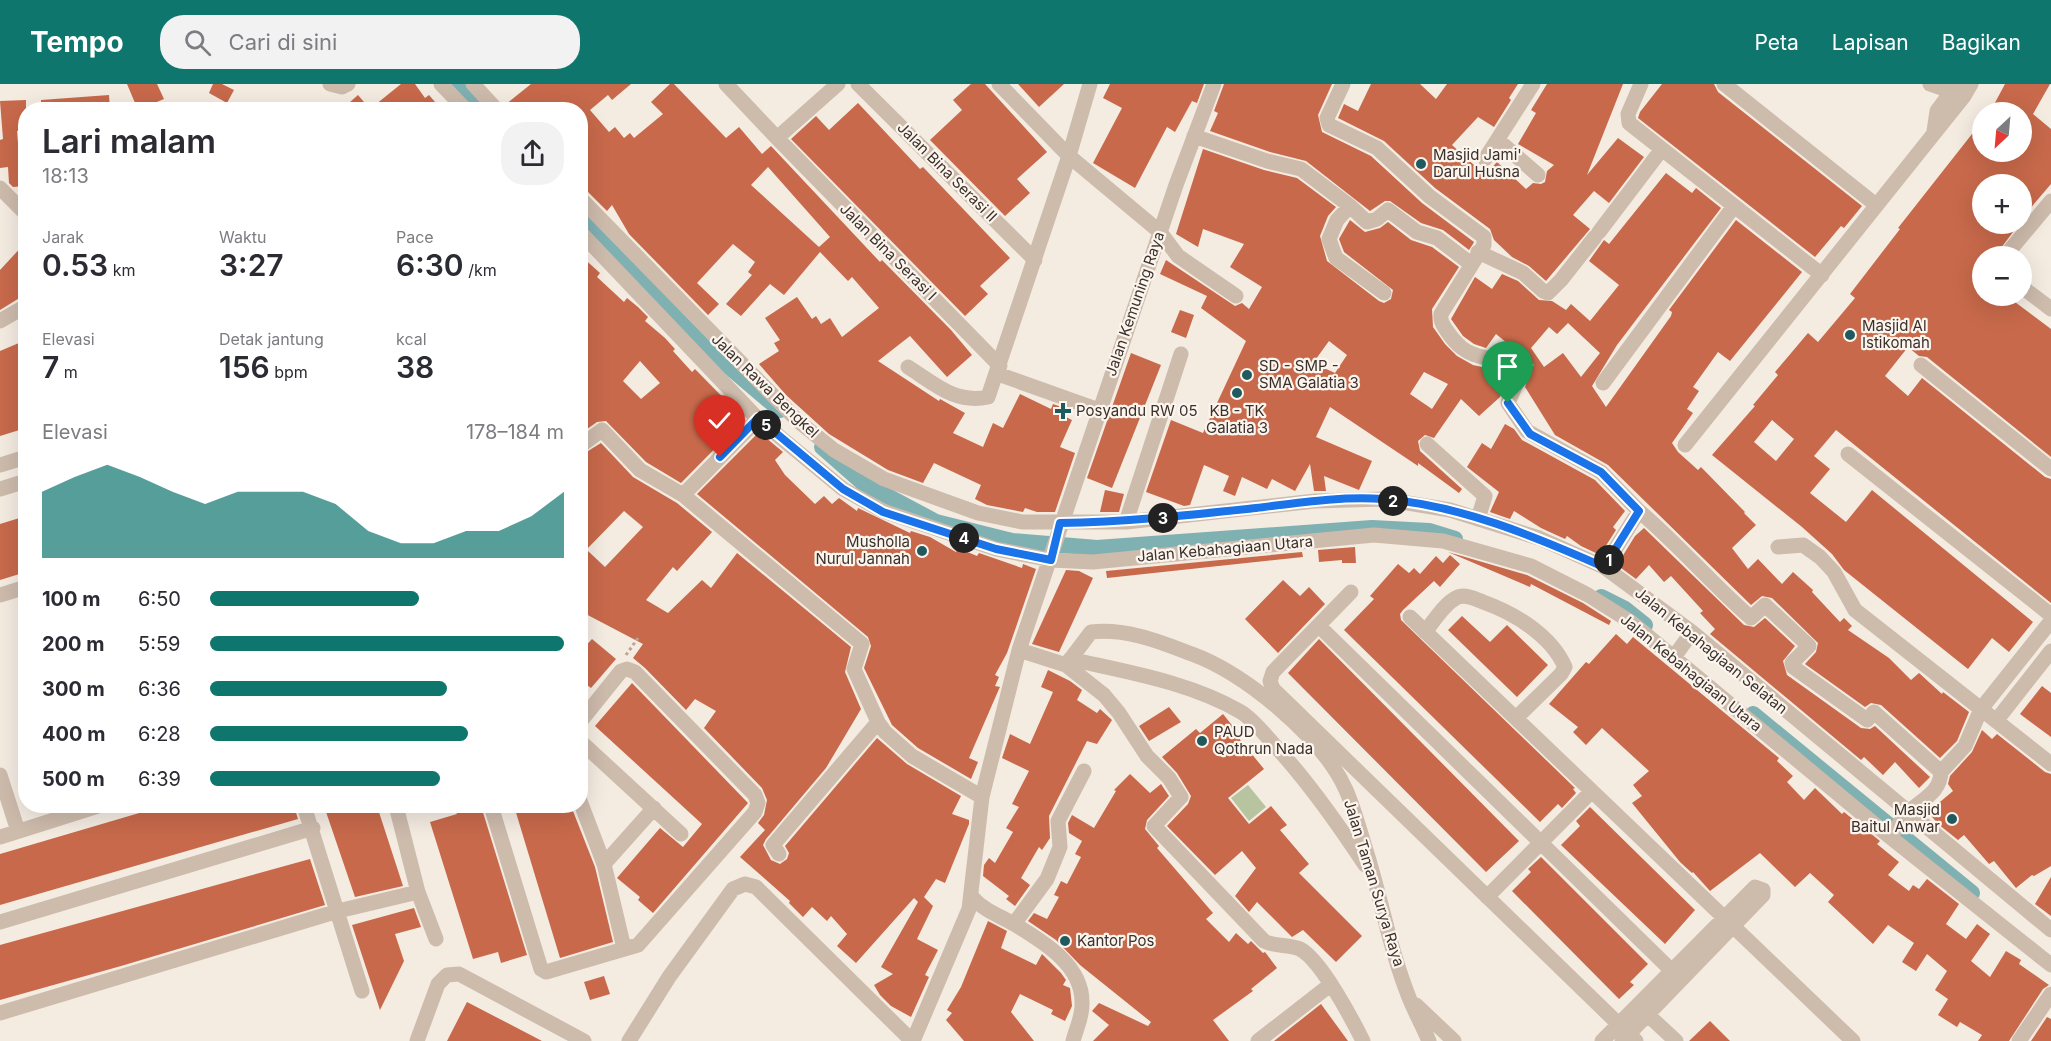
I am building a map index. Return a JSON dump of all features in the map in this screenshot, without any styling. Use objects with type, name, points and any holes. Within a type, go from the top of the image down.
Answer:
[{"type":"street","points":[[330,84],[342,87],[348,84]]},
{"type":"street","points":[[441,84],[458,102]]},
{"type":"street","points":[[473,84],[490,102]]},
{"type":"street","name":"Jalan Bina Serasi I","points":[[726,84],[999,370]]},
{"type":"street","points":[[777,138],[838,84]]},
{"type":"street","name":"Jalan Bina Serasi II","points":[[858,84],[1035,260]]},
{"type":"street","points":[[999,84],[1070,156],[1160,232],[1178,256],[1236,296]]},
{"type":"street","points":[[908,367],[953,396],[973,400],[988,397],[1070,156],[1090,84]]},
{"type":"street","name":"Jalan Kemuning Raya","points":[[912,1041],[969,908],[982,797],[1018,650],[1160,232],[1214,84]]},
{"type":"street","points":[[1343,84],[1327,118],[1329,125],[1377,148],[1429,196],[1484,237],[1484,245],[1441,314],[1441,321],[1463,349],[1494,359],[1509,368],[1518,381],[1508,403],[1509,408],[1530,434],[1601,472],[1639,511],[1666,534],[1719,590],[1751,618],[1765,605],[1809,646],[1791,664],[1793,667],[1867,720],[1874,712],[1941,772]]},
{"type":"street","points":[[1485,159],[1499,141],[1533,84]]},
{"type":"street","points":[[1641,84],[1628,114],[1629,123],[1822,275]]},
{"type":"street","points":[[1724,84],[1876,205]]},
{"type":"street","points":[[1685,446],[1934,131],[1948,117],[1961,89],[1930,84]]},
{"type":"street","points":[[1194,136],[1267,161],[1301,169],[1350,206],[1367,222],[1377,219],[1388,210],[1417,232],[1437,238],[1474,258],[1523,273],[1548,293],[1562,280],[1662,149]]},
{"type":"street","points":[[1499,141],[1538,175]]},
{"type":"street","points":[[0,188],[18,206]]},
{"type":"street","points":[[2013,246],[2051,201]]},
{"type":"street","points":[[1350,206],[1337,220],[1329,239],[1332,249],[1336,258],[1344,266],[1384,293]]},
{"type":"street","points":[[1603,383],[1734,206]]},
{"type":"street","name":"Jalan Rawa Bengkel","points":[[588,211],[608,245],[758,418],[843,489],[883,512],[996,549],[1051,557]]},
{"type":"street","name":"Jalan Rawa Bengkel","points":[[588,236],[608,245],[798,421],[834,450],[884,479],[978,513],[1059,527]]},
{"type":"street","points":[[2032,295],[2051,309]]},
{"type":"street","points":[[0,321],[18,311]]},
{"type":"street","points":[[1126,522],[1181,354]]},
{"type":"street","points":[[1921,365],[2051,469]]},
{"type":"street","points":[[999,370],[1099,410]]},
{"type":"street","points":[[683,495],[758,418]]},
{"type":"street","points":[[588,440],[602,430],[640,470],[683,495],[862,644],[854,669],[878,722],[912,756],[982,797]]},
{"type":"street","points":[[1427,444],[1485,496],[1478,519]]},
{"type":"street","points":[[1848,454],[2051,615]]},
{"type":"street","points":[[0,465],[18,459]]},
{"type":"street","points":[[0,489],[18,484]]},
{"type":"street","name":"Jalan Kebahagiaan Selatan","points":[[1059,527],[1315,501],[1383,499],[1450,510],[1539,538],[1604,567],[1691,634],[1906,814],[2051,930]]},
{"type":"street","points":[[1604,567],[1639,511]]},
{"type":"street","name":"Jalan Kebahagiaan Utara","points":[[1051,557],[1093,562],[1374,535],[1443,541],[1531,566],[1569,585],[1631,622],[2051,965]]},
{"type":"street","points":[[1778,547],[1803,545],[1820,557],[1834,572],[1855,610],[2051,764]]},
{"type":"street","points":[[0,596],[18,590]]},
{"type":"street","points":[[1352,592],[1273,672],[1270,681],[1273,689],[1627,1035]]},
{"type":"street","points":[[1425,632],[1446,607],[1461,596],[1476,599],[1513,613],[1541,637],[1561,658],[1565,667],[1562,674],[1516,718]]},
{"type":"street","points":[[1410,617],[1729,922],[1845,1038]]},
{"type":"street","points":[[1891,835],[1906,814],[1934,791],[1940,782],[1941,772],[1965,746],[1981,709],[2051,621]]},
{"type":"street","points":[[1319,626],[1672,971]]},
{"type":"street","name":"Jalan Taman Surya Raya","points":[[1068,662],[1091,632],[1105,631],[1155,640],[1210,661],[1250,684],[1293,722],[1331,763],[1347,791],[1410,999],[1430,1041]]},
{"type":"street","points":[[1675,656],[1691,634]]},
{"type":"street","points":[[1018,650],[1145,676],[1217,699],[1243,714],[1301,774],[1375,880]]},
{"type":"street","points":[[1996,721],[2051,651]]},
{"type":"street","points":[[1068,662],[1104,695],[1119,713],[1147,756],[1169,778],[1181,797],[1154,826],[1208,880],[1259,938],[1269,944],[1284,945],[1303,951],[1348,1011],[1364,1041]]},
{"type":"street","points":[[493,813],[541,969],[546,972],[638,945],[755,812],[758,803],[755,795],[747,786],[634,672],[627,669],[621,671],[588,712]]},
{"type":"street","points":[[779,854],[772,845],[878,722]]},
{"type":"street","points":[[588,748],[681,834]]},
{"type":"street","points":[[1014,924],[1047,879],[1060,847],[1058,821],[1084,771]]},
{"type":"street","points":[[0,775],[18,831]]},
{"type":"street","points":[[1487,897],[1592,791]]},
{"type":"street","points":[[604,864],[654,808]]},
{"type":"street","points":[[0,837],[76,813]]},
{"type":"street","points":[[307,813],[362,992]]},
{"type":"street","points":[[402,813],[418,892],[436,939]]},
{"type":"street","points":[[585,813],[604,864],[624,948]]},
{"type":"street","points":[[0,922],[313,828]]},
{"type":"street","points":[[628,1041],[669,976],[726,898],[733,889],[745,884],[756,887],[912,1041]]},
{"type":"street","points":[[0,1013],[338,911],[418,892]]},
{"type":"street","points":[[969,908],[993,913],[1014,924],[1066,961],[1076,976],[1082,992],[1082,1006],[1073,1041]]},
{"type":"street","points":[[1627,1035],[1672,971],[1729,922]]},
{"type":"street","points":[[1602,1041],[1627,1035],[1648,1015],[1729,922]]},
{"type":"street","points":[[417,1041],[438,984],[447,975],[459,974],[584,1041]]},
{"type":"street","points":[[1258,1041],[1330,985]]},
{"type":"street","points":[[2019,1041],[2051,994]]},
{"type":"street","name":"Jalan Taman Surya Raya","points":[[1410,999],[1454,1041]]},
{"type":"street","points":[[1648,1015],[1676,1041]]},
{"type":"path","points":[[627,669],[625,659],[627,651],[638,638]]},
{"type":"green space","points":[[1248,785],[1266,807],[1249,821],[1231,798]]},
{"type":"building","points":[[127,84],[157,84],[164,99],[157,102],[135,102]]},
{"type":"building","points":[[213,84],[222,84],[234,90],[228,102],[209,93]]},
{"type":"building","points":[[401,84],[415,84],[425,98],[429,95],[435,102],[379,102]]},
{"type":"building","points":[[531,84],[631,84],[612,100],[608,95],[590,110],[609,132],[615,127],[624,138],[630,133],[634,138],[663,114],[651,102],[670,84],[674,84],[726,138],[739,127],[762,154],[771,146],[880,262],[882,260],[951,330],[972,355],[947,377],[910,336],[878,361],[939,401],[940,399],[965,413],[953,433],[983,447],[993,423],[1003,428],[1020,394],[1051,409],[1053,404],[1067,409],[1064,416],[1072,420],[1060,447],[1075,453],[1055,512],[1037,512],[1025,508],[1023,512],[987,505],[975,499],[981,485],[934,463],[923,483],[888,470],[829,434],[786,395],[759,364],[779,351],[774,343],[780,340],[765,318],[797,297],[812,319],[816,316],[821,324],[830,318],[842,337],[879,308],[852,277],[848,281],[820,252],[784,295],[770,284],[741,316],[726,304],[752,275],[748,272],[755,262],[733,244],[697,283],[719,304],[708,315],[629,234],[612,205],[607,211],[588,192],[588,102],[509,102]],"holes":[[[768,167],[830,237],[819,247],[751,185]]]},
{"type":"building","points":[[971,84],[985,84],[1047,152],[1017,179],[1030,193],[1005,216],[930,140],[962,110],[953,100]]},
{"type":"building","points":[[1018,84],[1064,84],[1039,107]]},
{"type":"building","points":[[1110,84],[1204,84],[1197,103],[1192,101],[1175,132],[1167,127],[1135,188],[1093,163],[1122,108],[1103,98]]},
{"type":"building","points":[[1224,84],[1332,84],[1318,115],[1322,132],[1371,156],[1422,203],[1474,242],[1473,244],[1469,250],[1443,230],[1421,223],[1390,201],[1385,201],[1370,211],[1306,161],[1270,152],[1210,131],[1218,113],[1214,111]]},
{"type":"building","points":[[1371,84],[1420,84],[1436,99],[1447,84],[1518,84],[1494,127],[1478,117],[1452,145],[1485,175],[1497,162],[1526,189],[1533,183],[1545,182],[1547,171],[1554,165],[1518,144],[1536,113],[1531,110],[1547,84],[1623,84],[1587,175],[1618,138],[1644,157],[1609,203],[1594,191],[1573,215],[1590,229],[1546,281],[1529,266],[1512,257],[1494,240],[1490,229],[1435,188],[1384,141],[1338,118],[1344,104],[1358,111]]},
{"type":"building","points":[[1662,84],[1714,84],[1718,92],[1862,206],[1844,228],[1841,226],[1815,257],[1638,118],[1640,112]]},
{"type":"building","points":[[2005,84],[2050,84],[2033,114],[2051,129],[2051,184],[2032,206],[2032,174],[1972,174],[1972,234],[2012,234],[2002,246],[1972,246],[1972,306],[2020,306],[2051,329],[2051,457],[1927,357],[1919,356],[1908,347],[1885,376],[1908,396],[1922,378],[2045,477],[2051,479],[2051,603],[1836,430],[1814,456],[1830,469],[1810,493],[1846,522],[1872,490],[2033,622],[2009,652],[1992,638],[1968,669],[1844,570],[1832,554],[1802,527],[1712,455],[1755,406],[1753,405],[1778,375],[1775,372],[1808,333],[1818,342],[1855,298],[1850,294],[1900,229],[1898,228],[1972,134],[1972,162],[2032,162],[2032,102],[1995,102]],"holes":[[[1772,420],[1794,439],[1776,461],[1754,442]]]},
{"type":"building","points":[[109,95],[109,102],[41,102],[41,100]]},
{"type":"building","points":[[358,95],[364,102],[350,102]]},
{"type":"building","points":[[26,100],[26,102],[18,102],[18,187],[13,187],[9,183],[8,167],[0,168],[0,140],[3,139],[0,101]]},
{"type":"building","points":[[858,103],[920,169],[923,167],[1010,258],[980,286],[988,294],[965,316],[791,139],[816,116],[829,130]]},
{"type":"building","points":[[1203,149],[1264,170],[1297,178],[1336,207],[1328,216],[1320,236],[1327,261],[1379,301],[1384,303],[1391,299],[1393,290],[1344,252],[1339,239],[1350,220],[1365,232],[1380,228],[1388,222],[1411,240],[1432,247],[1459,267],[1432,309],[1433,327],[1457,356],[1473,365],[1495,370],[1507,381],[1500,397],[1479,416],[1461,399],[1434,438],[1425,435],[1418,441],[1420,451],[1462,489],[1459,493],[1418,463],[1418,466],[1330,407],[1316,437],[1372,461],[1359,490],[1324,476],[1326,491],[1314,491],[1310,464],[1295,491],[1272,479],[1267,489],[1242,477],[1235,496],[1223,491],[1229,476],[1204,465],[1190,505],[1184,506],[1146,492],[1171,420],[1203,433],[1246,341],[1201,308],[1207,296],[1160,274],[1166,260],[1235,306],[1242,303],[1249,309],[1262,287],[1230,267],[1244,244],[1203,229],[1198,247],[1176,234]],"holes":[[[1329,341],[1347,355],[1335,373],[1313,363]],[[1424,372],[1448,384],[1432,409],[1410,394]]]},
{"type":"building","points":[[1666,173],[1692,193],[1696,188],[1721,208],[1617,345],[1592,386],[1606,407],[1671,316],[1672,312],[1669,310],[1736,220],[1802,272],[1730,361],[1718,352],[1693,387],[1699,391],[1687,409],[1693,413],[1672,443],[1678,452],[1698,470],[1701,467],[1756,525],[1732,548],[1748,569],[1758,559],[1782,584],[1793,572],[1813,590],[1812,592],[1840,622],[1844,618],[1852,626],[1848,630],[1889,658],[1911,680],[1919,673],[1942,694],[1943,692],[1969,712],[1957,741],[1940,758],[1881,705],[1871,703],[1865,707],[1805,664],[1816,652],[1818,643],[1772,598],[1762,596],[1751,605],[1608,465],[1555,435],[1525,387],[1528,379],[1524,371],[1534,365],[1496,334],[1486,348],[1474,344],[1463,336],[1451,319],[1475,277],[1492,289],[1502,274],[1518,281],[1539,300],[1552,301],[1566,310],[1571,304],[1590,321],[1619,285],[1589,261],[1604,240],[1609,244]],"holes":[[[1568,323],[1600,353],[1581,377],[1563,353],[1544,367],[1531,348],[1549,327],[1557,334]]]},
{"type":"building","points":[[18,251],[18,299],[0,310],[0,270]]},
{"type":"building","points":[[588,262],[600,273],[597,277],[624,302],[627,298],[638,307],[648,317],[645,321],[665,338],[675,349],[673,351],[692,372],[695,369],[744,419],[681,483],[646,462],[606,421],[597,422],[588,428]],"holes":[[[640,361],[660,383],[641,399],[623,381]]]},
{"type":"building","points":[[1180,310],[1194,315],[1186,338],[1171,332]]},
{"type":"building","points":[[18,343],[18,430],[0,436],[0,351]]},
{"type":"building","points":[[1131,353],[1161,365],[1112,488],[1087,478]]},
{"type":"building","points":[[1505,424],[1514,429],[1522,440],[1595,480],[1625,511],[1613,527],[1616,530],[1600,555],[1567,536],[1565,539],[1541,528],[1514,511],[1510,519],[1490,512],[1499,492],[1467,467],[1482,443],[1491,449]]},
{"type":"building","points":[[759,432],[783,452],[775,460],[785,475],[815,504],[824,496],[832,504],[839,498],[857,511],[858,508],[910,533],[911,531],[930,537],[956,552],[958,548],[977,556],[979,553],[1022,568],[1023,564],[1036,569],[1007,653],[995,675],[999,677],[995,686],[1000,687],[969,758],[978,762],[971,779],[918,748],[892,725],[864,668],[871,646],[868,637],[697,494]]},
{"type":"building","points":[[601,443],[633,477],[677,503],[712,532],[677,571],[673,567],[646,600],[668,613],[702,580],[711,588],[737,553],[851,647],[845,672],[861,709],[826,768],[766,839],[763,845],[771,860],[780,864],[787,859],[789,853],[785,846],[877,738],[907,764],[961,796],[952,814],[969,820],[969,824],[945,883],[936,879],[924,897],[933,906],[917,939],[938,950],[925,975],[929,977],[911,1017],[891,1006],[874,985],[893,974],[881,967],[918,902],[914,898],[856,963],[837,946],[847,934],[831,916],[827,921],[812,907],[803,917],[789,903],[790,901],[740,857],[765,830],[758,823],[764,815],[767,800],[762,788],[704,728],[716,711],[695,699],[686,710],[633,658],[643,644],[588,615],[588,551],[605,567],[643,527],[624,511],[588,548],[588,451]]},
{"type":"building","points":[[1105,490],[1124,494],[1119,512],[1100,512]]},
{"type":"building","points":[[18,518],[18,574],[0,580],[0,524]]},
{"type":"building","points":[[1644,528],[1744,625],[1754,627],[1765,618],[1795,646],[1783,661],[1787,675],[1861,728],[1870,729],[1875,726],[1930,777],[1919,788],[1895,762],[1883,775],[1864,757],[1861,760],[1710,634],[1715,629],[1700,613],[1703,611],[1671,576],[1664,582],[1649,565],[1636,579],[1617,565],[1635,536]]},
{"type":"building","points":[[1355,547],[1356,563],[1342,563],[1342,560],[1319,562],[1318,550]]},
{"type":"building","points":[[1302,552],[1303,557],[1107,578],[1106,571]]},
{"type":"building","points":[[1448,552],[1527,575],[1583,603],[1611,621],[1609,625],[1531,584],[1530,587]]},
{"type":"building","points":[[1450,555],[1460,564],[1440,587],[1434,581],[1403,610],[1400,614],[1401,620],[1575,788],[1573,789],[1576,793],[1562,808],[1558,804],[1540,822],[1344,630],[1374,599],[1370,596],[1398,564],[1409,573],[1414,568],[1420,574],[1436,556],[1443,563]]},
{"type":"building","points":[[1066,570],[1079,571],[1093,578],[1059,652],[1032,644]]},
{"type":"building","points":[[1283,580],[1300,596],[1309,587],[1325,604],[1278,653],[1245,619]]},
{"type":"building","points":[[1462,616],[1490,642],[1507,625],[1548,665],[1517,697],[1448,630]]},
{"type":"building","points":[[1616,634],[1627,644],[1633,637],[1779,758],[1777,761],[1793,776],[1787,782],[1804,800],[1815,788],[1842,814],[1844,812],[1880,841],[1877,844],[1899,862],[1888,875],[1909,891],[1913,885],[1919,889],[1927,879],[1959,904],[1946,924],[1966,939],[1977,924],[1990,934],[1971,961],[1990,977],[2006,951],[2021,960],[2019,964],[2049,985],[2043,989],[2009,1041],[1978,1041],[1982,1035],[1960,1022],[1957,1027],[1938,1015],[1948,999],[1935,990],[1947,971],[1927,954],[1916,971],[1902,962],[1914,943],[1888,925],[1873,944],[1828,902],[1834,895],[1810,873],[1795,887],[1760,853],[1710,891],[1693,872],[1680,862],[1632,803],[1642,796],[1633,785],[1649,771],[1602,728],[1586,745],[1573,732],[1578,727],[1549,704],[1586,662],[1589,664]]},
{"type":"building","points":[[592,639],[616,659],[591,688],[588,686],[588,643]]},
{"type":"building","points":[[1319,639],[1519,841],[1486,872],[1288,673]]},
{"type":"building","points":[[1048,670],[1082,690],[1077,700],[1097,713],[1100,709],[1112,720],[1097,744],[1087,741],[1049,816],[1050,838],[1042,850],[1039,847],[1021,878],[1030,885],[1015,906],[1006,899],[1009,896],[983,876],[984,865],[989,858],[995,863],[1013,832],[1006,828],[1019,807],[1012,804],[1029,771],[1002,758],[1010,734],[1030,744],[1053,692],[1041,687]]},
{"type":"building","points":[[632,683],[748,803],[653,913],[638,900],[640,897],[617,878],[660,828],[683,847],[702,824],[595,726]]},
{"type":"building","points":[[2042,686],[2051,693],[2051,737],[2020,714]]},
{"type":"building","points":[[1169,707],[1181,722],[1149,741],[1139,726]]},
{"type":"building","points":[[1223,714],[1235,729],[1233,731],[1264,769],[1228,798],[1249,824],[1271,806],[1287,825],[1280,830],[1309,864],[1299,873],[1362,936],[1336,962],[1303,930],[1292,937],[1257,902],[1249,912],[1235,896],[1256,868],[1242,851],[1215,875],[1167,826],[1188,804],[1191,796],[1177,773],[1162,757],[1196,729],[1200,733]]},
{"type":"building","points":[[1982,730],[1992,739],[1997,734],[2045,772],[2051,774],[2051,866],[2032,875],[2016,888],[1994,861],[1989,864],[1964,835],[1958,840],[1938,824],[1928,812],[1953,791],[1948,784],[1950,776],[1972,752]]},
{"type":"building","points":[[1130,774],[1150,793],[1161,784],[1169,796],[1147,820],[1145,829],[1159,846],[1157,848],[1213,913],[1206,919],[1229,942],[1236,933],[1248,944],[1251,941],[1263,953],[1265,952],[1277,968],[1251,989],[1253,991],[1213,1020],[1229,1041],[1093,1041],[1109,1025],[1092,1011],[1099,1003],[1148,1026],[1151,1022],[1080,965],[1056,940],[1028,921],[1034,913],[1047,919],[1059,897],[1054,895],[1061,881],[1067,884],[1081,857],[1075,854],[1082,841],[1069,833],[1068,823],[1072,815],[1094,828],[1116,791],[1114,790]]},
{"type":"building","points":[[1590,807],[1695,910],[1665,944],[1561,845],[1580,826],[1576,821]]},
{"type":"building","points":[[139,813],[296,813],[298,819],[0,905],[0,854]]},
{"type":"building","points":[[326,813],[379,813],[403,886],[355,897]]},
{"type":"building","points":[[483,813],[527,955],[501,963],[498,952],[473,959],[430,822],[457,814]]},
{"type":"building","points":[[516,813],[574,813],[595,867],[613,942],[560,958]]},
{"type":"building","points":[[1541,857],[1648,964],[1630,982],[1634,985],[1619,999],[1512,891],[1531,872],[1528,869]]},
{"type":"building","points":[[310,859],[325,905],[0,1000],[0,945]]},
{"type":"building","points":[[2051,877],[2051,916],[2035,904]]},
{"type":"building","points":[[414,908],[421,927],[395,934],[404,961],[380,1010],[352,925]]},
{"type":"building","points":[[988,921],[1007,931],[1001,948],[1036,965],[1042,954],[1066,980],[1063,985],[1070,988],[1072,1006],[1065,1021],[1051,1014],[1053,1010],[1020,994],[1011,1012],[1034,1041],[964,1041],[946,1020],[952,1013],[947,1010],[961,987]]},
{"type":"building","points":[[604,976],[610,994],[590,1000],[584,982]]},
{"type":"building","points":[[467,1002],[542,1041],[447,1041]]},
{"type":"building","points":[[1321,1004],[1348,1041],[1274,1041]]},
{"type":"building","points":[[2047,1017],[2051,1019],[2051,1041],[2031,1041]]},
{"type":"building","points":[[1710,1021],[1730,1041],[1689,1041]]},
{"type":"waterway","points":[[457,84],[474,102]]},
{"type":"waterway","points":[[588,220],[728,366],[780,410]]},
{"type":"waterway","points":[[822,447],[863,483],[936,522],[1012,541],[1097,548],[1372,528],[1429,531],[1455,539]]},
{"type":"waterway","points":[[1601,597],[1625,609],[1645,625]]},
{"type":"waterway","points":[[1753,714],[1972,893]]},
{"type":"place","name":"Masjid Jami' Darul Husna","points":[[1421,164]]},
{"type":"place","name":"Masjid Al Istikomah","points":[[1850,335]]},
{"type":"place","name":"SD - SMP - SMA Galatia 3","points":[[1247,375]]},
{"type":"place","name":"KB - TK Galatia 3","points":[[1237,393]]},
{"type":"place","name":"Posyandu RW 05","points":[[1063,411]]},
{"type":"place","name":"Musholla Nurul Jannah","points":[[922,551]]},
{"type":"place","name":"PAUD Qothrun Nada","points":[[1202,741]]},
{"type":"place","name":"Masjid Baitul Anwar","points":[[1952,819]]},
{"type":"place","name":"Kantor Pos","points":[[1065,941]]},
{"type":"route","points":[[720,457],[758,418],[843,489],[883,512],[996,549],[1051,560],[1060,523],[1126,522],[1315,501],[1383,499],[1450,510],[1539,538],[1604,567],[1639,511],[1601,472],[1530,434],[1509,408],[1508,403]]}]
